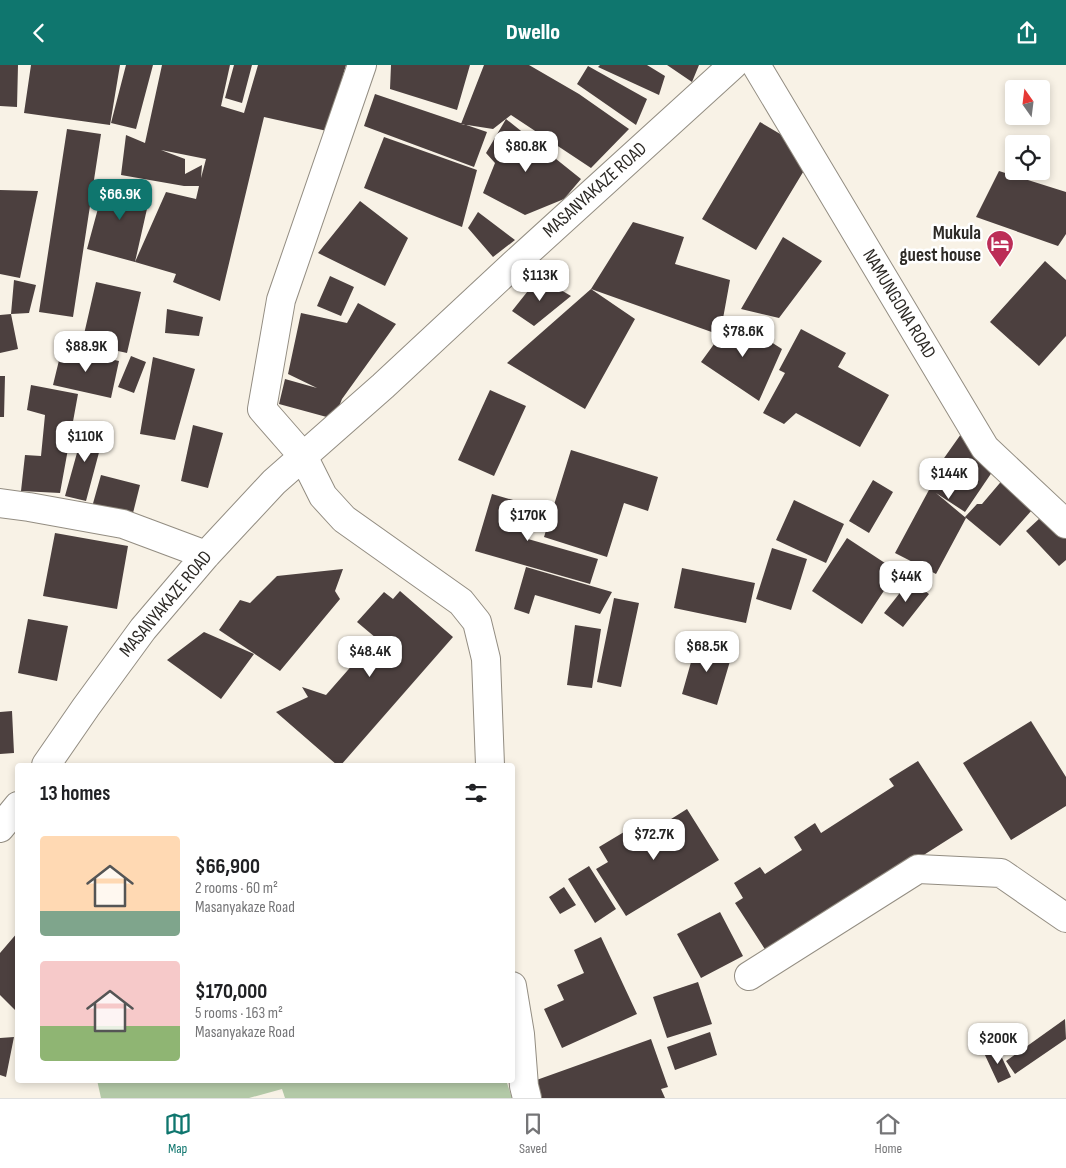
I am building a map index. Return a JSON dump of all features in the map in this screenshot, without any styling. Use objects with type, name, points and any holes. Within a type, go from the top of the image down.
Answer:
[{"type":"street","points":[[362,65],[281,300],[262,409],[303,456],[323,496],[344,519],[460,602],[477,622],[486,659],[490,763]]},
{"type":"street","name":"MASANYAKAZE ROAD","points":[[47,763],[143,629],[206,555],[274,482],[383,386],[733,65]]},
{"type":"street","name":"NAMUNGONA ROAD","points":[[756,65],[985,448],[1066,524]]},
{"type":"street","points":[[0,503],[123,524],[206,555]]},
{"type":"street","points":[[0,828],[15,810]]},
{"type":"street","points":[[749,976],[918,869],[1001,873],[1066,918]]},
{"type":"street","points":[[515,1004],[527,1098]]},
{"type":"green space","points":[[98,1083],[507,1083],[512,1098],[285,1098],[282,1089],[249,1098],[101,1098]]},
{"type":"building","points":[[0,65],[18,65],[17,107],[0,106]]},
{"type":"building","points":[[31,65],[120,65],[110,125],[24,113]]},
{"type":"building","points":[[126,65],[153,65],[136,129],[111,123]]},
{"type":"building","points":[[162,65],[230,65],[221,106],[244,113],[258,65],[346,65],[327,131],[264,117],[220,301],[173,282],[176,274],[135,262],[166,192],[196,199],[199,186],[184,186],[121,175],[126,135],[145,143]],"holes":[[[161,150],[206,159],[201,178],[202,165],[185,174],[185,159]]]},
{"type":"building","points":[[234,65],[252,65],[242,103],[225,98]]},
{"type":"building","points":[[391,65],[470,65],[457,110],[390,89]]},
{"type":"building","points":[[484,65],[529,65],[579,94],[629,129],[591,168],[511,115],[493,129],[461,124]]},
{"type":"building","points":[[600,65],[647,65],[665,76],[659,95],[598,67]]},
{"type":"building","points":[[667,65],[699,65],[692,82]]},
{"type":"building","points":[[588,66],[647,99],[636,125],[577,84]]},
{"type":"building","points":[[375,94],[487,132],[474,167],[364,126]]},
{"type":"building","points":[[506,119],[581,179],[564,199],[525,215],[483,193],[495,163],[486,153]]},
{"type":"building","points":[[760,122],[814,154],[756,250],[702,219]]},
{"type":"building","points":[[67,129],[101,134],[73,317],[39,312]]},
{"type":"building","points":[[384,137],[477,170],[462,227],[364,188]]},
{"type":"building","points":[[999,171],[1005,173],[1005,180],[1028,180],[1066,192],[1066,234],[1058,246],[976,217]]},
{"type":"building","points":[[106,179],[151,191],[135,262],[87,249]]},
{"type":"building","points":[[0,190],[38,191],[20,278],[0,274]]},
{"type":"building","points":[[360,201],[408,238],[385,286],[318,253]]},
{"type":"building","points":[[478,212],[515,240],[493,257],[468,228]]},
{"type":"building","points":[[633,222],[684,237],[675,264],[730,280],[720,335],[591,289]]},
{"type":"building","points":[[783,237],[822,261],[779,318],[741,309]]},
{"type":"building","points":[[1045,261],[1066,280],[1066,336],[1039,366],[990,322]]},
{"type":"building","points":[[330,276],[354,287],[341,316],[317,306]]},
{"type":"building","points":[[539,277],[571,296],[534,326],[512,311]]},
{"type":"building","points":[[14,280],[36,285],[29,313],[11,314]]},
{"type":"building","points":[[96,282],[141,292],[127,353],[82,343]]},
{"type":"building","points":[[591,289],[635,319],[585,409],[507,363]]},
{"type":"building","points":[[358,303],[396,324],[342,399],[334,419],[279,404],[285,379],[317,388],[288,374],[301,313],[347,323]]},
{"type":"building","points":[[167,309],[203,317],[199,336],[165,333]]},
{"type":"building","points":[[11,314],[18,349],[0,353],[0,315]]},
{"type":"building","points":[[733,318],[782,349],[759,401],[701,362]]},
{"type":"building","points":[[801,329],[846,353],[838,367],[889,395],[860,447],[796,413],[784,424],[763,413],[785,373],[779,370]]},
{"type":"building","points":[[62,348],[119,361],[111,398],[53,385]]},
{"type":"building","points":[[131,356],[146,362],[134,393],[118,387]]},
{"type":"building","points":[[153,357],[195,369],[175,440],[140,434]]},
{"type":"building","points":[[0,376],[5,376],[4,417],[0,417]]},
{"type":"building","points":[[31,385],[78,394],[60,493],[21,491],[25,455],[41,456],[45,415],[27,410]]},
{"type":"building","points":[[490,390],[526,406],[494,476],[458,460]]},
{"type":"building","points":[[85,424],[105,430],[86,501],[65,496]]},
{"type":"building","points":[[193,425],[223,433],[208,488],[181,481]]},
{"type":"building","points":[[966,427],[1005,453],[965,512],[936,493],[966,518],[936,574],[895,553],[930,488],[925,485]]},
{"type":"building","points":[[571,450],[658,477],[648,511],[624,503],[607,557],[544,537]]},
{"type":"building","points":[[1016,464],[1048,492],[1000,546],[965,517],[977,504],[982,504]]},
{"type":"building","points":[[101,475],[140,485],[132,517],[92,507]]},
{"type":"building","points":[[873,480],[893,492],[869,533],[849,521]]},
{"type":"building","points":[[492,494],[537,507],[528,539],[598,559],[590,584],[475,551]]},
{"type":"building","points":[[794,500],[844,524],[826,563],[776,540]]},
{"type":"building","points":[[1054,505],[1066,518],[1066,560],[1059,566],[1026,531]]},
{"type":"building","points":[[55,533],[128,546],[117,609],[43,596]]},
{"type":"building","points":[[847,538],[897,571],[862,624],[812,591]]},
{"type":"building","points":[[772,548],[807,559],[791,610],[756,599]]},
{"type":"building","points":[[526,567],[612,592],[600,614],[535,595],[529,614],[514,609]]},
{"type":"building","points":[[682,568],[755,583],[746,623],[674,608]]},
{"type":"building","points":[[343,569],[335,591],[340,599],[280,671],[219,630],[240,600],[250,603],[277,576]]},
{"type":"building","points":[[910,580],[929,594],[903,627],[884,613]]},
{"type":"building","points":[[400,591],[453,637],[343,763],[335,763],[276,712],[308,697],[302,687],[326,695],[376,638],[357,622],[384,592],[393,599]]},
{"type":"building","points":[[614,598],[639,603],[621,687],[597,682]]},
{"type":"building","points":[[28,619],[68,626],[57,681],[18,673]]},
{"type":"building","points":[[575,625],[601,629],[592,688],[567,685]]},
{"type":"building","points":[[204,632],[254,654],[221,699],[167,660]]},
{"type":"building","points":[[697,641],[733,651],[717,705],[682,694]]},
{"type":"building","points":[[12,711],[14,753],[0,754],[0,712]]},
{"type":"building","points":[[1031,721],[1066,777],[1066,806],[1011,840],[963,763]]},
{"type":"building","points":[[918,761],[963,830],[768,954],[735,903],[743,898],[734,883],[760,867],[765,874],[802,850],[794,837],[815,823],[821,833],[894,786],[889,779]]},
{"type":"building","points":[[687,809],[719,860],[626,916],[596,869],[608,862],[599,847],[634,826],[641,838]]},
{"type":"building","points":[[589,866],[616,909],[595,923],[568,879]]},
{"type":"building","points":[[564,887],[576,905],[560,914],[549,897]]},
{"type":"building","points":[[720,912],[743,956],[701,978],[677,934]]},
{"type":"building","points":[[15,936],[15,1010],[0,995],[0,953]]},
{"type":"building","points":[[601,937],[637,1014],[562,1048],[544,1009],[564,1000],[557,985],[584,973],[574,950]]},
{"type":"building","points":[[698,982],[712,1024],[667,1038],[653,997]]},
{"type":"building","points":[[1065,1019],[1066,1039],[1015,1074],[1006,1061]]},
{"type":"building","points":[[710,1032],[717,1055],[675,1070],[667,1047]]},
{"type":"building","points":[[14,1037],[6,1077],[0,1075],[0,1038]]},
{"type":"building","points":[[651,1039],[668,1087],[661,1089],[665,1098],[537,1098],[531,1082]]},
{"type":"building","points":[[997,1047],[1011,1077],[998,1083],[984,1053]]},
{"type":"place","name":"Mukula guest house","points":[[1000,268]]}]
